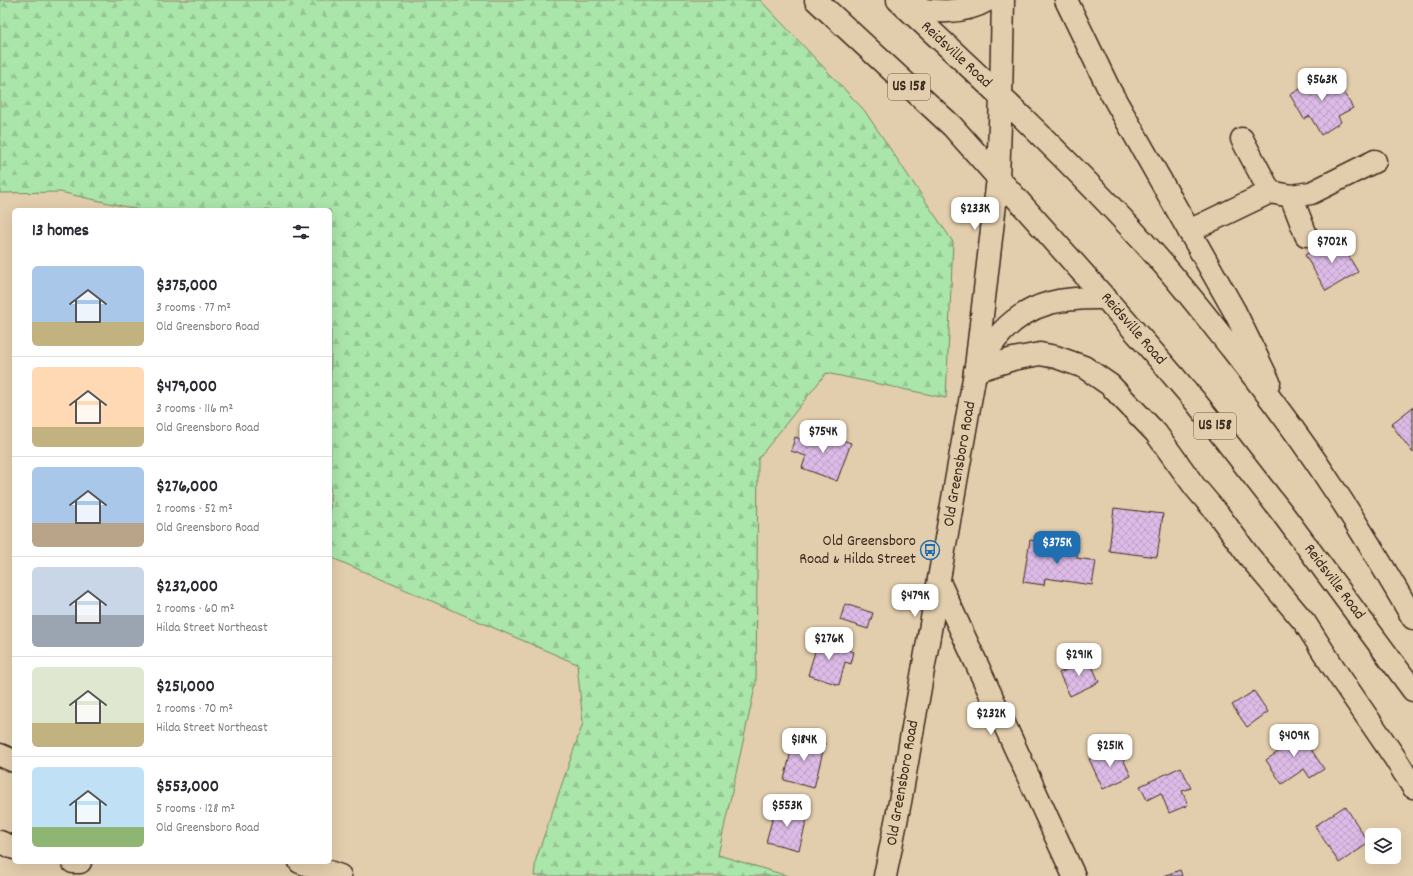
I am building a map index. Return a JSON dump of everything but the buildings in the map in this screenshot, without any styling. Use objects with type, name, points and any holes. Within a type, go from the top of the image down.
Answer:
[{"type":"main road","name":"Reidsville Road","points":[[816,0],[952,126],[1106,298],[1195,401],[1240,458],[1288,520],[1413,690]]},
{"type":"main road","points":[[902,4],[934,12],[960,11],[988,0]]},
{"type":"main road","name":"Old Greensboro Road","points":[[885,876],[900,802],[976,369],[998,178],[1003,0]]},
{"type":"main road","points":[[1066,0],[1110,91],[1235,312],[1289,422]]},
{"type":"main road","name":"Reidsville Road","points":[[902,4],[1001,97],[1104,199],[1197,304],[1289,422],[1331,483],[1372,548],[1413,618]]},
{"type":"main road","points":[[1242,139],[1270,192]]},
{"type":"main road","points":[[1189,231],[1270,192],[1291,196],[1311,193],[1375,161]]},
{"type":"main road","points":[[1291,196],[1306,235]]},
{"type":"main road","points":[[976,369],[1001,333],[1028,311],[1044,304],[1068,299],[1084,297],[1106,298]]},
{"type":"main road","points":[[976,369],[1013,359],[1040,354],[1056,357],[1084,367],[1110,385],[1156,433],[1195,487],[1218,514],[1248,555],[1305,623],[1339,676],[1396,758],[1413,787]]},
{"type":"main road","points":[[939,582],[1074,876]]},
{"type":"main road","points":[[0,755],[12,761]]},
{"type":"main road","points":[[0,842],[12,847]]},
{"type":"main road","points":[[306,864],[340,876]]},
{"type":"green space","points":[[0,0],[760,0],[864,110],[953,242],[946,398],[826,373],[758,459],[756,683],[718,855],[788,876],[534,876],[536,859],[583,723],[577,664],[332,558],[332,208],[131,208],[60,192],[0,193]]},
{"type":"place","name":"Old Greensboro Road & Hilda Street","points":[[930,550]]}]
